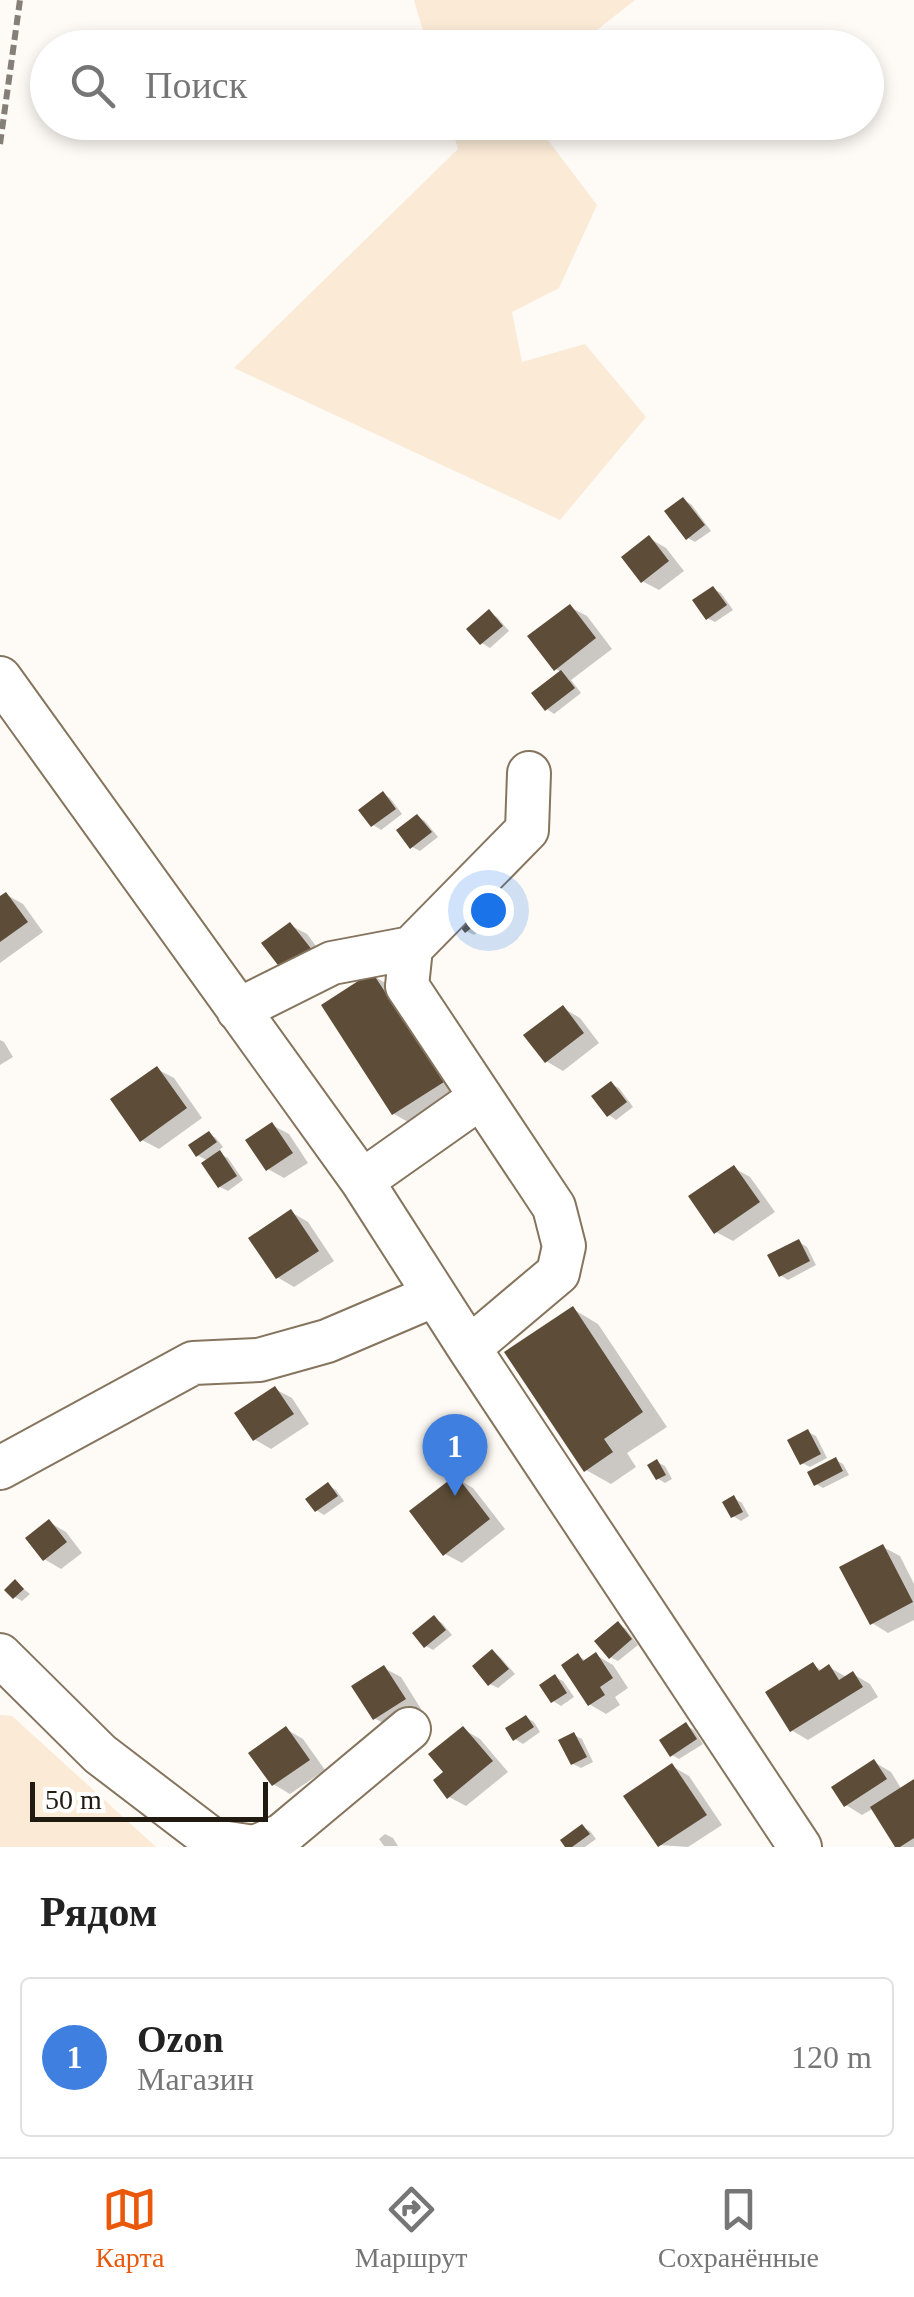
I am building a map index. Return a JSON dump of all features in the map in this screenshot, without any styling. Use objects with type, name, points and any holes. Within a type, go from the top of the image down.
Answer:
[{"type":"street","points":[[0,678],[362,1180],[800,1847]]},
{"type":"street","points":[[238,1010],[332,963],[410,948],[527,830],[529,774]]},
{"type":"street","points":[[410,948],[406,986],[554,1207],[564,1246],[558,1273],[469,1348]]},
{"type":"street","points":[[362,1180],[481,1097]]},
{"type":"street","points":[[0,1468],[193,1363],[259,1360],[327,1341],[435,1295]]},
{"type":"street","points":[[0,1655],[100,1754],[214,1841],[255,1847],[282,1835],[409,1729]]},
{"type":"path","points":[[0,144],[20,0]]},
{"type":"shaded area","points":[[414,0],[635,0],[597,30],[423,30]]},
{"type":"shaded area","points":[[455,140],[548,140],[597,205],[559,288],[512,312],[522,362],[585,344],[646,417],[560,520],[234,368],[458,149]]},
{"type":"shaded area","points":[[0,1715],[12,1716],[156,1847],[0,1847]]},
{"type":"building","points":[[683,497],[705,525],[686,540],[664,511]]},
{"type":"building","points":[[649,535],[669,561],[641,583],[621,557]]},
{"type":"building","points":[[713,586],[727,605],[706,620],[692,600]]},
{"type":"building","points":[[570,604],[596,638],[554,671],[527,636]]},
{"type":"building","points":[[489,609],[503,626],[480,645],[466,629]]},
{"type":"building","points":[[561,670],[575,688],[545,711],[531,693]]},
{"type":"building","points":[[383,791],[396,809],[371,827],[358,810]]},
{"type":"building","points":[[417,814],[432,832],[410,849],[396,830]]},
{"type":"building","points":[[6,892],[28,922],[0,942],[0,896]]},
{"type":"building","points":[[478,901],[489,914],[465,933],[454,919]]},
{"type":"building","points":[[290,922],[313,951],[284,973],[261,943]]},
{"type":"building","points":[[372,972],[444,1082],[392,1115],[321,1005]]},
{"type":"building","points":[[563,1005],[584,1033],[545,1063],[523,1035]]},
{"type":"building","points":[[157,1066],[187,1108],[140,1142],[110,1099]]},
{"type":"building","points":[[611,1081],[627,1102],[607,1117],[591,1096]]},
{"type":"building","points":[[272,1122],[293,1153],[266,1171],[245,1140]]},
{"type":"building","points":[[209,1131],[217,1142],[196,1157],[188,1145]]},
{"type":"building","points":[[220,1150],[237,1176],[218,1188],[201,1163]]},
{"type":"building","points":[[734,1165],[760,1202],[714,1234],[688,1196]]},
{"type":"building","points":[[291,1209],[319,1251],[276,1279],[248,1238]]},
{"type":"building","points":[[799,1239],[810,1261],[779,1277],[767,1255]]},
{"type":"building","points":[[573,1306],[643,1412],[604,1439],[613,1452],[584,1472],[504,1352]]},
{"type":"building","points":[[275,1386],[294,1414],[253,1441],[234,1413]]},
{"type":"building","points":[[808,1429],[821,1454],[800,1465],[787,1440]]},
{"type":"building","points":[[836,1457],[843,1471],[814,1486],[807,1472]]},
{"type":"building","points":[[657,1459],[666,1475],[656,1480],[647,1465]]},
{"type":"building","points":[[456,1475],[490,1519],[443,1556],[409,1511]]},
{"type":"building","points":[[328,1482],[338,1496],[315,1512],[305,1499]]},
{"type":"building","points":[[734,1495],[743,1512],[731,1518],[722,1502]]},
{"type":"building","points":[[49,1519],[67,1542],[43,1561],[25,1538]]},
{"type":"building","points":[[883,1544],[913,1602],[870,1625],[839,1567]]},
{"type":"building","points":[[15,1579],[24,1589],[13,1599],[4,1590]]},
{"type":"building","points":[[434,1615],[446,1630],[424,1648],[412,1633]]},
{"type":"building","points":[[618,1621],[632,1639],[609,1659],[594,1641]]},
{"type":"building","points":[[492,1649],[509,1669],[488,1686],[472,1666]]},
{"type":"building","points":[[596,1652],[613,1678],[600,1687],[605,1695],[588,1706],[561,1665],[578,1653],[583,1661]]},
{"type":"building","points":[[813,1662],[819,1671],[829,1664],[839,1680],[853,1671],[863,1687],[790,1732],[765,1692]]},
{"type":"building","points":[[384,1665],[406,1699],[373,1720],[351,1686]]},
{"type":"building","points":[[555,1674],[567,1693],[551,1703],[539,1685]]},
{"type":"building","points":[[526,1715],[534,1727],[513,1741],[505,1728]]},
{"type":"building","points":[[686,1722],[697,1739],[670,1757],[659,1740]]},
{"type":"building","points":[[286,1726],[310,1760],[272,1786],[248,1753]]},
{"type":"building","points":[[463,1726],[493,1761],[447,1799],[433,1780],[443,1772],[428,1754]]},
{"type":"building","points":[[574,1732],[587,1757],[571,1765],[558,1740]]},
{"type":"building","points":[[874,1759],[887,1779],[844,1807],[831,1787]]},
{"type":"building","points":[[672,1763],[707,1815],[658,1847],[623,1796]]},
{"type":"building","points":[[914,1779],[914,1838],[895,1847],[870,1807]]},
{"type":"building","points":[[582,1824],[590,1834],[572,1847],[565,1847],[560,1840]]},
{"type":"place","name":"Ozon","points":[[455,1496]]}]
